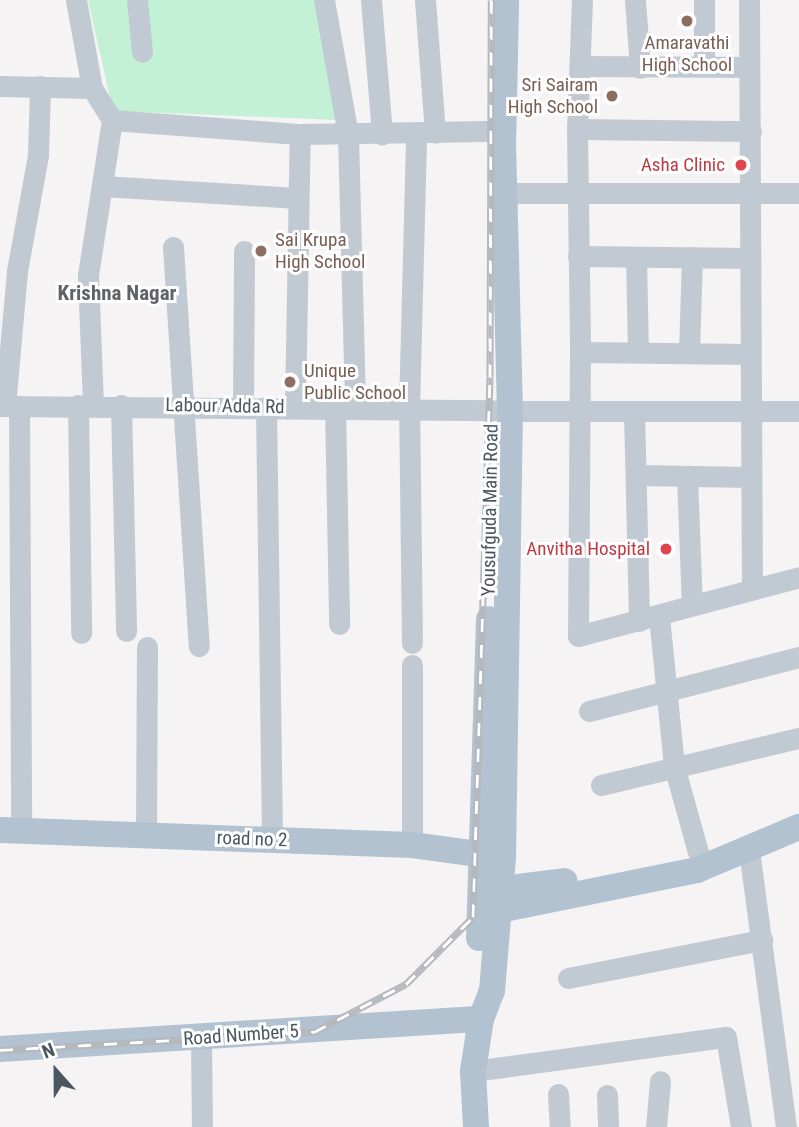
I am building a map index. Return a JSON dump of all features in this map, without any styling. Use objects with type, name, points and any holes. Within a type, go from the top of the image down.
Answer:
[{"type":"main road","name":"Yousufguda Main Road","points":[[489,0],[487,131],[501,410]]},
{"type":"main road","name":"Yousufguda Main Road","points":[[481,1019],[476,991],[493,856],[506,0]]},
{"type":"main road","points":[[500,900],[638,885],[696,870],[748,842],[797,823]]},
{"type":"main road","name":"road no 2","points":[[10,831],[412,845],[493,856]]},
{"type":"main road","points":[[500,900],[748,842]]},
{"type":"main road","points":[[476,1127],[473,1071],[481,1019],[492,992],[500,900],[493,856]]},
{"type":"main road","name":"Road Number 5","points":[[0,1049],[481,1019]]},
{"type":"street","points":[[76,0],[92,88],[112,120],[87,292],[80,633]]},
{"type":"street","points":[[136,0],[142,52]]},
{"type":"street","points":[[324,0],[348,135],[339,624]]},
{"type":"street","points":[[371,0],[382,135]]},
{"type":"street","points":[[412,845],[409,408],[426,133],[425,0]]},
{"type":"street","points":[[582,0],[577,128],[580,352],[578,636],[799,577]]},
{"type":"street","points":[[635,0],[640,68]]},
{"type":"street","points":[[704,0],[704,66]]},
{"type":"street","points":[[749,0],[749,412],[752,588]]},
{"type":"street","points":[[580,66],[749,68]]},
{"type":"street","points":[[0,86],[92,88]]},
{"type":"street","points":[[10,831],[8,406],[17,271],[38,155],[40,86]]},
{"type":"street","points":[[112,120],[300,134],[382,135],[487,131]]},
{"type":"street","points":[[577,128],[751,131]]},
{"type":"street","points":[[295,407],[300,134]]},
{"type":"street","points":[[102,186],[297,198]]},
{"type":"street","points":[[504,193],[799,193]]},
{"type":"street","points":[[173,247],[199,646]]},
{"type":"street","points":[[243,406],[244,251]]},
{"type":"street","points":[[578,256],[750,258]]},
{"type":"street","points":[[636,257],[638,350]]},
{"type":"street","points":[[689,352],[692,257]]},
{"type":"street","points":[[580,352],[638,350],[750,354]]},
{"type":"street","name":"Labour Adda Rd","points":[[8,406],[184,404],[634,413],[799,411]]},
{"type":"street","points":[[121,405],[126,631]]},
{"type":"street","points":[[266,407],[272,840]]},
{"type":"street","points":[[634,413],[636,475],[649,619],[664,690],[674,766],[698,852]]},
{"type":"street","points":[[636,475],[750,477]]},
{"type":"street","points":[[687,477],[692,605]]},
{"type":"street","points":[[146,835],[147,648]]},
{"type":"street","points":[[589,711],[664,690],[712,682],[799,657]]},
{"type":"street","points":[[601,785],[799,738]]},
{"type":"street","points":[[748,842],[786,1127]]},
{"type":"street","points":[[568,978],[762,940]]},
{"type":"street","points":[[201,1037],[202,1127]]},
{"type":"street","points":[[473,1071],[726,1037],[741,1127]]},
{"type":"street","points":[[656,1127],[660,1081]]},
{"type":"street","points":[[558,1094],[560,1127]]},
{"type":"street","points":[[607,1095],[608,1127]]},
{"type":"green space","points":[[88,0],[322,0],[339,120],[113,111]]},
{"type":"railway","points":[[0,1050],[314,1032],[406,984],[473,917],[490,377],[491,0]]},
{"type":"place","name":"Amaravathi High School","points":[[687,21]]},
{"type":"place","name":"Sri Sairam High School","points":[[612,96]]},
{"type":"place","name":"Asha Clinic","points":[[741,165]]},
{"type":"place","name":"Sai Krupa High School","points":[[261,251]]},
{"type":"place","name":"Unique Public School","points":[[290,382]]},
{"type":"place","name":"Anvitha Hospital","points":[[666,549]]},
{"type":"district","name":"Krishna Nagar","points":[[117,293]]}]
